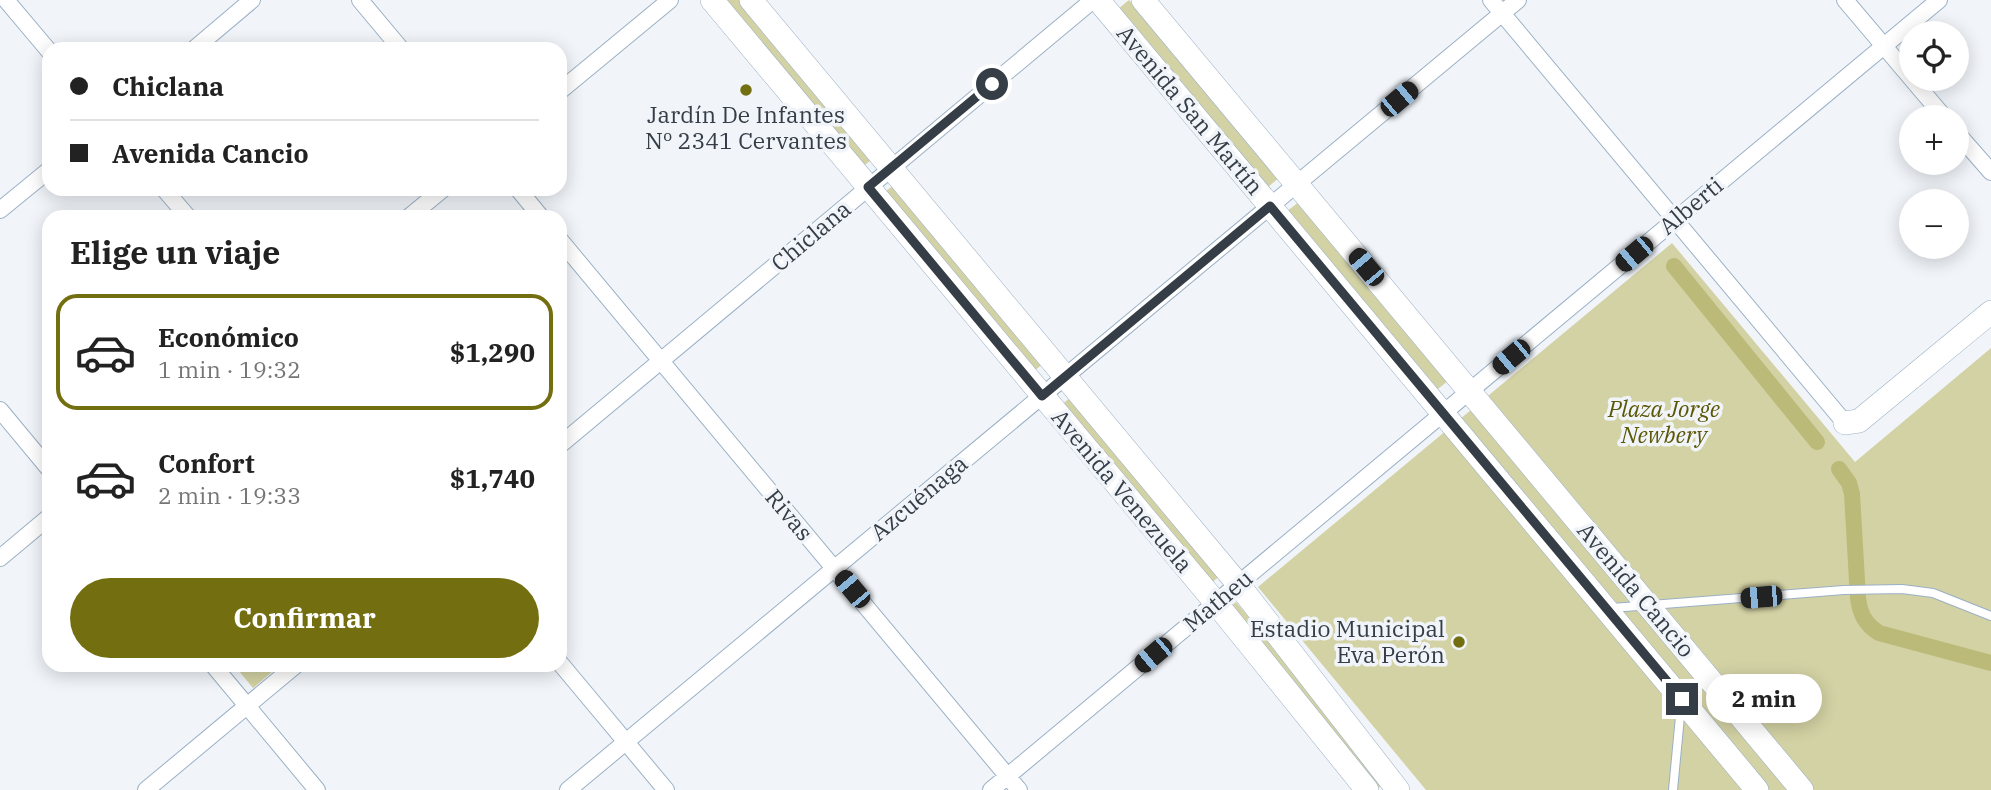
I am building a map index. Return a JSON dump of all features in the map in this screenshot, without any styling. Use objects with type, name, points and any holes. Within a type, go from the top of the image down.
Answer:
[{"type":"street","points":[[6,0],[42,43]]},
{"type":"street","points":[[202,42],[253,0]]},
{"type":"street","points":[[360,0],[395,42]]},
{"type":"street","points":[[567,85],[670,0]]},
{"type":"street","name":"Avenida Venezuela","points":[[712,0],[1216,603],[1367,790]]},
{"type":"street","name":"Avenida Venezuela","points":[[751,0],[1238,584],[1398,790]]},
{"type":"street","name":"Chiclana","points":[[567,439],[1096,0]]},
{"type":"street","name":"Avenida San Martín","points":[[1096,0],[1444,412]]},
{"type":"street","name":"Avenida San Martín","points":[[1143,0],[1470,391]]},
{"type":"street","points":[[1491,0],[1844,423],[1859,421],[1991,312]]},
{"type":"street","name":"Azcuénaga","points":[[568,790],[1518,0]]},
{"type":"street","points":[[1844,0],[1934,105]]},
{"type":"street","name":"Alberti","points":[[1444,412],[1939,0]]},
{"type":"street","points":[[1969,147],[1991,173]]},
{"type":"street","points":[[0,210],[42,176]]},
{"type":"street","points":[[170,196],[182,210]]},
{"type":"street","points":[[418,210],[434,196]]},
{"type":"street","points":[[524,196],[535,210]]},
{"type":"street","name":"Rivas","points":[[567,248],[1019,790]]},
{"type":"street","name":"Avenida Cancio","points":[[1470,391],[1802,790]]},
{"type":"street","points":[[0,410],[42,461]]},
{"type":"street","name":"Avenida Cancio","points":[[1444,412],[1757,790]]},
{"type":"street","name":"Matheu","points":[[992,790],[1444,412]]},
{"type":"street","points":[[0,558],[42,523]]},
{"type":"street","points":[[567,671],[666,790]]},
{"type":"street","points":[[219,672],[317,790]]},
{"type":"street","points":[[146,790],[288,672]]},
{"type":"lane","points":[[1605,609],[1877,589],[1933,593],[1991,616]]},
{"type":"lane","points":[[1673,790],[1682,699]]},
{"type":"green space","points":[[722,0],[741,0],[874,158],[862,167]]},
{"type":"green space","points":[[1129,0],[1279,178],[1268,187],[1118,9]]},
{"type":"green space","points":[[894,185],[1044,363],[1033,372],[882,194]]},
{"type":"green space","points":[[1299,202],[1449,380],[1438,389],[1287,211]]},
{"type":"green space","name":"Plaza Jorge Newbery","points":[[1672,243],[1855,462],[1991,348],[1991,790],[1426,790],[1258,587]]},
{"type":"green space","points":[[1071,397],[1221,575],[1210,584],[1060,406]]},
{"type":"green space","points":[[1236,602],[1387,780],[1376,790],[1225,611]]},
{"type":"green space","points":[[240,672],[272,672],[253,688]]},
{"type":"waterway","points":[[1674,266],[1817,442]]},
{"type":"waterway","points":[[1839,469],[1849,483],[1852,494],[1858,598],[1867,622],[1879,633],[1991,663]]},
{"type":"place","name":"Jardín De Infantes Nº 2341 Cervantes","points":[[746,90]]},
{"type":"place","name":"Estadio Municipal Eva Perón","points":[[1459,642]]},
{"type":"route","points":[[992,84],[868,187],[1042,396],[1270,206],[1682,699]]}]
